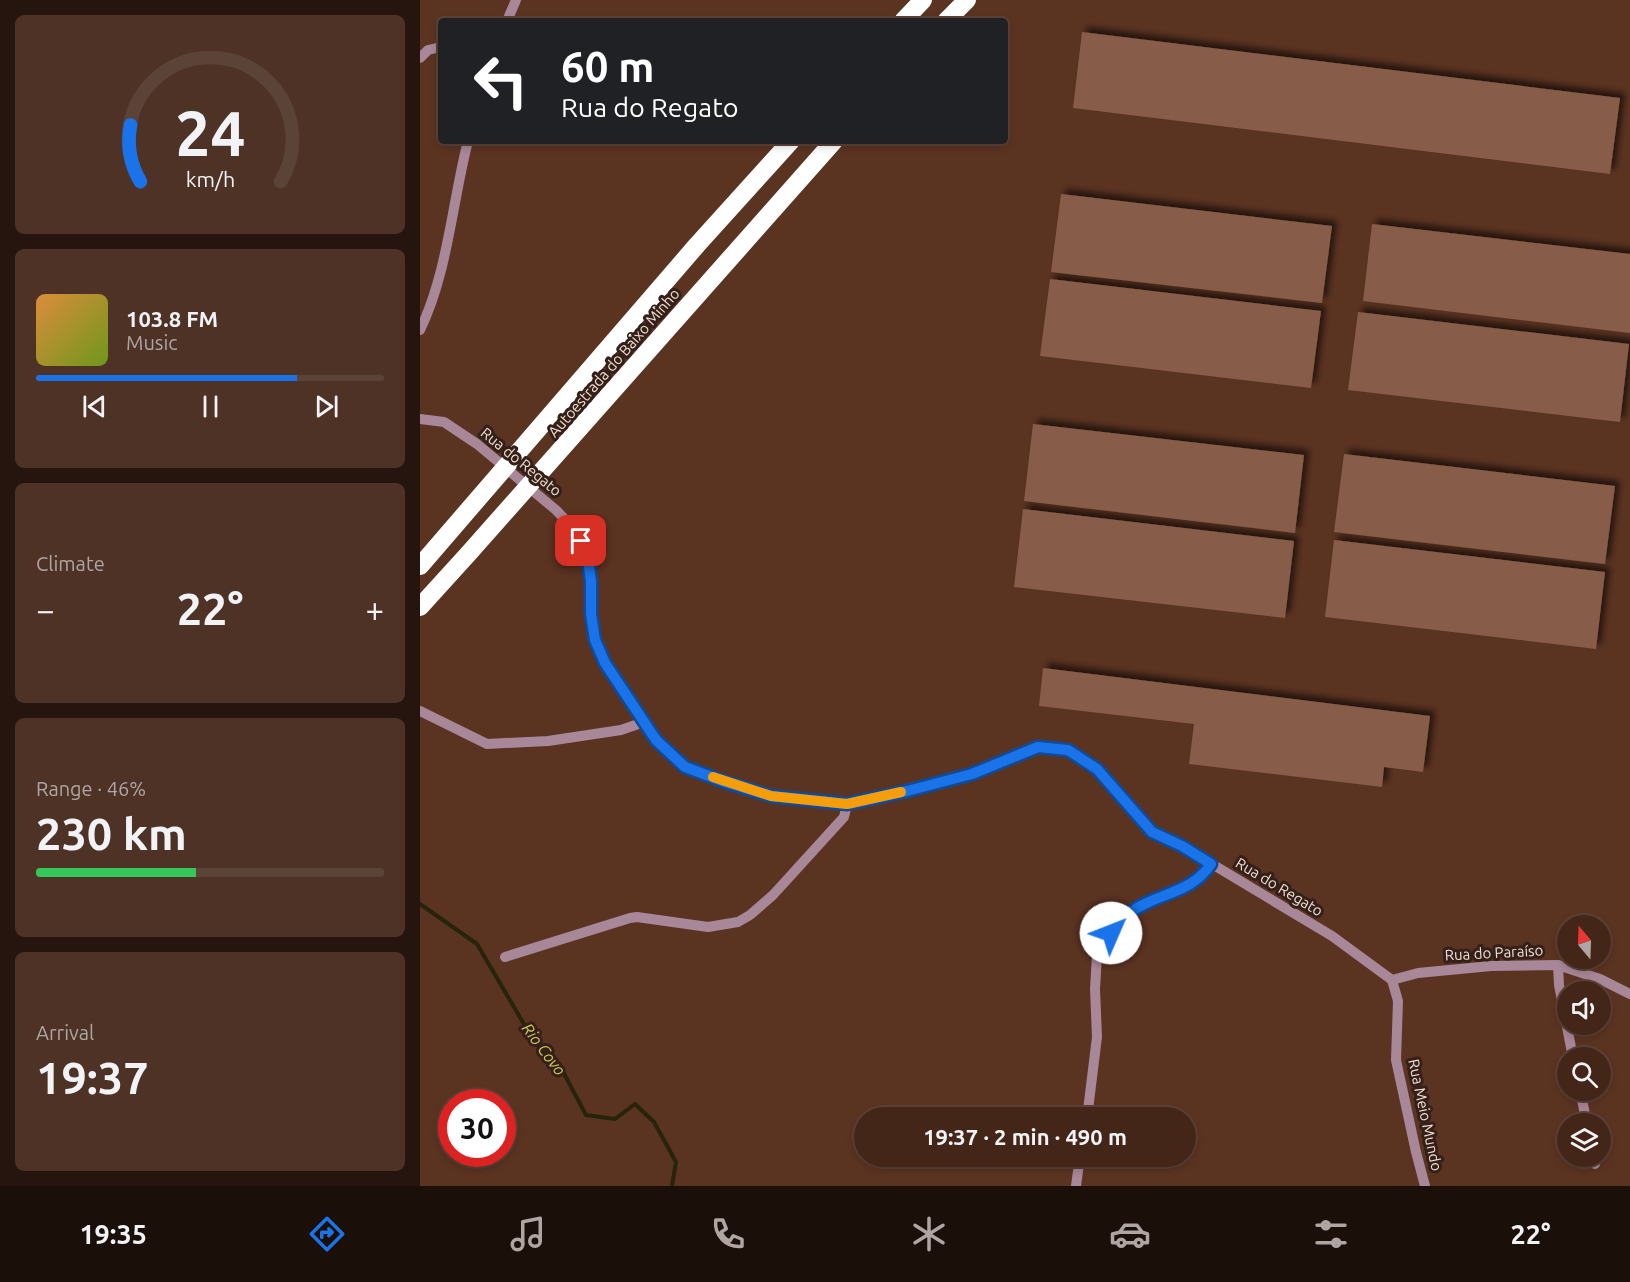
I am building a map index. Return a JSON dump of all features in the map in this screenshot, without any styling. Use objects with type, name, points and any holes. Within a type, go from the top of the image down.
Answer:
[{"type":"highway","points":[[906,18],[923,0]]},
{"type":"highway","points":[[949,18],[967,0]]},
{"type":"highway","name":"Autoestrada do Baixo Minho","points":[[420,566],[697,245],[788,144]]},
{"type":"highway","name":"Autoestrada do Baixo Minho","points":[[420,607],[831,144]]},
{"type":"street","points":[[508,18],[516,0]]},
{"type":"street","points":[[420,58],[428,50],[438,47]]},
{"type":"street","points":[[420,330],[442,267],[467,144]]},
{"type":"street","name":"Rua do Regato","points":[[420,419],[444,422],[477,444],[556,510],[575,530],[587,553],[595,640],[605,663],[656,740],[685,767],[771,796],[847,804],[972,774],[1038,747],[1068,750],[1097,769],[1152,832],[1182,846],[1332,936],[1392,980]]},
{"type":"street","points":[[420,711],[488,744],[548,741],[621,730],[644,722]]},
{"type":"street","points":[[505,957],[630,918],[708,927],[738,922],[773,896],[844,817],[847,804]]},
{"type":"street","points":[[1087,1107],[1097,1037],[1095,989],[1097,956],[1111,933],[1131,912],[1185,888],[1204,875],[1211,864]]},
{"type":"street","name":"Rua do Paraíso","points":[[1392,980],[1418,973],[1491,966],[1557,965]]},
{"type":"street","points":[[1557,969],[1572,1047]]},
{"type":"street","name":"Rua do Paraíso","points":[[1569,969],[1600,979],[1630,994]]},
{"type":"street","name":"Rua Meio Mundo","points":[[1392,980],[1398,1001],[1396,1060],[1425,1186]]},
{"type":"street","points":[[1076,1186],[1079,1167]]},
{"type":"building","points":[[1082,32],[1620,98],[1610,174],[1073,108]]},
{"type":"building","points":[[1061,194],[1332,226],[1322,303],[1051,272]]},
{"type":"building","points":[[1372,224],[1630,254],[1630,333],[1363,301]]},
{"type":"building","points":[[1050,279],[1321,311],[1311,388],[1040,356]]},
{"type":"building","points":[[1358,312],[1629,344],[1620,422],[1348,390]]},
{"type":"building","points":[[1033,424],[1304,455],[1295,533],[1024,501]]},
{"type":"building","points":[[1344,454],[1615,486],[1605,564],[1334,532]]},
{"type":"building","points":[[1023,509],[1294,541],[1285,618],[1014,587]]},
{"type":"building","points":[[1334,540],[1605,572],[1596,649],[1325,617]]},
{"type":"building","points":[[1043,668],[1430,716],[1423,772],[1384,767],[1382,787],[1189,764],[1194,724],[1039,706]]},
{"type":"waterway","name":"Rio Covo","points":[[420,904],[477,944],[535,1043],[560,1066],[586,1115],[615,1119],[635,1104],[654,1122],[676,1162],[672,1186]]},
{"type":"slow traffic","points":[[713,777],[771,796],[847,804],[901,792]]},
{"type":"route","points":[[581,541],[587,553],[591,581],[591,614],[595,640],[605,663],[656,740],[685,767],[771,796],[847,804],[972,774],[1038,747],[1068,750],[1097,769],[1152,832],[1182,846],[1211,864],[1204,875],[1185,888],[1131,912],[1111,933]]}]
